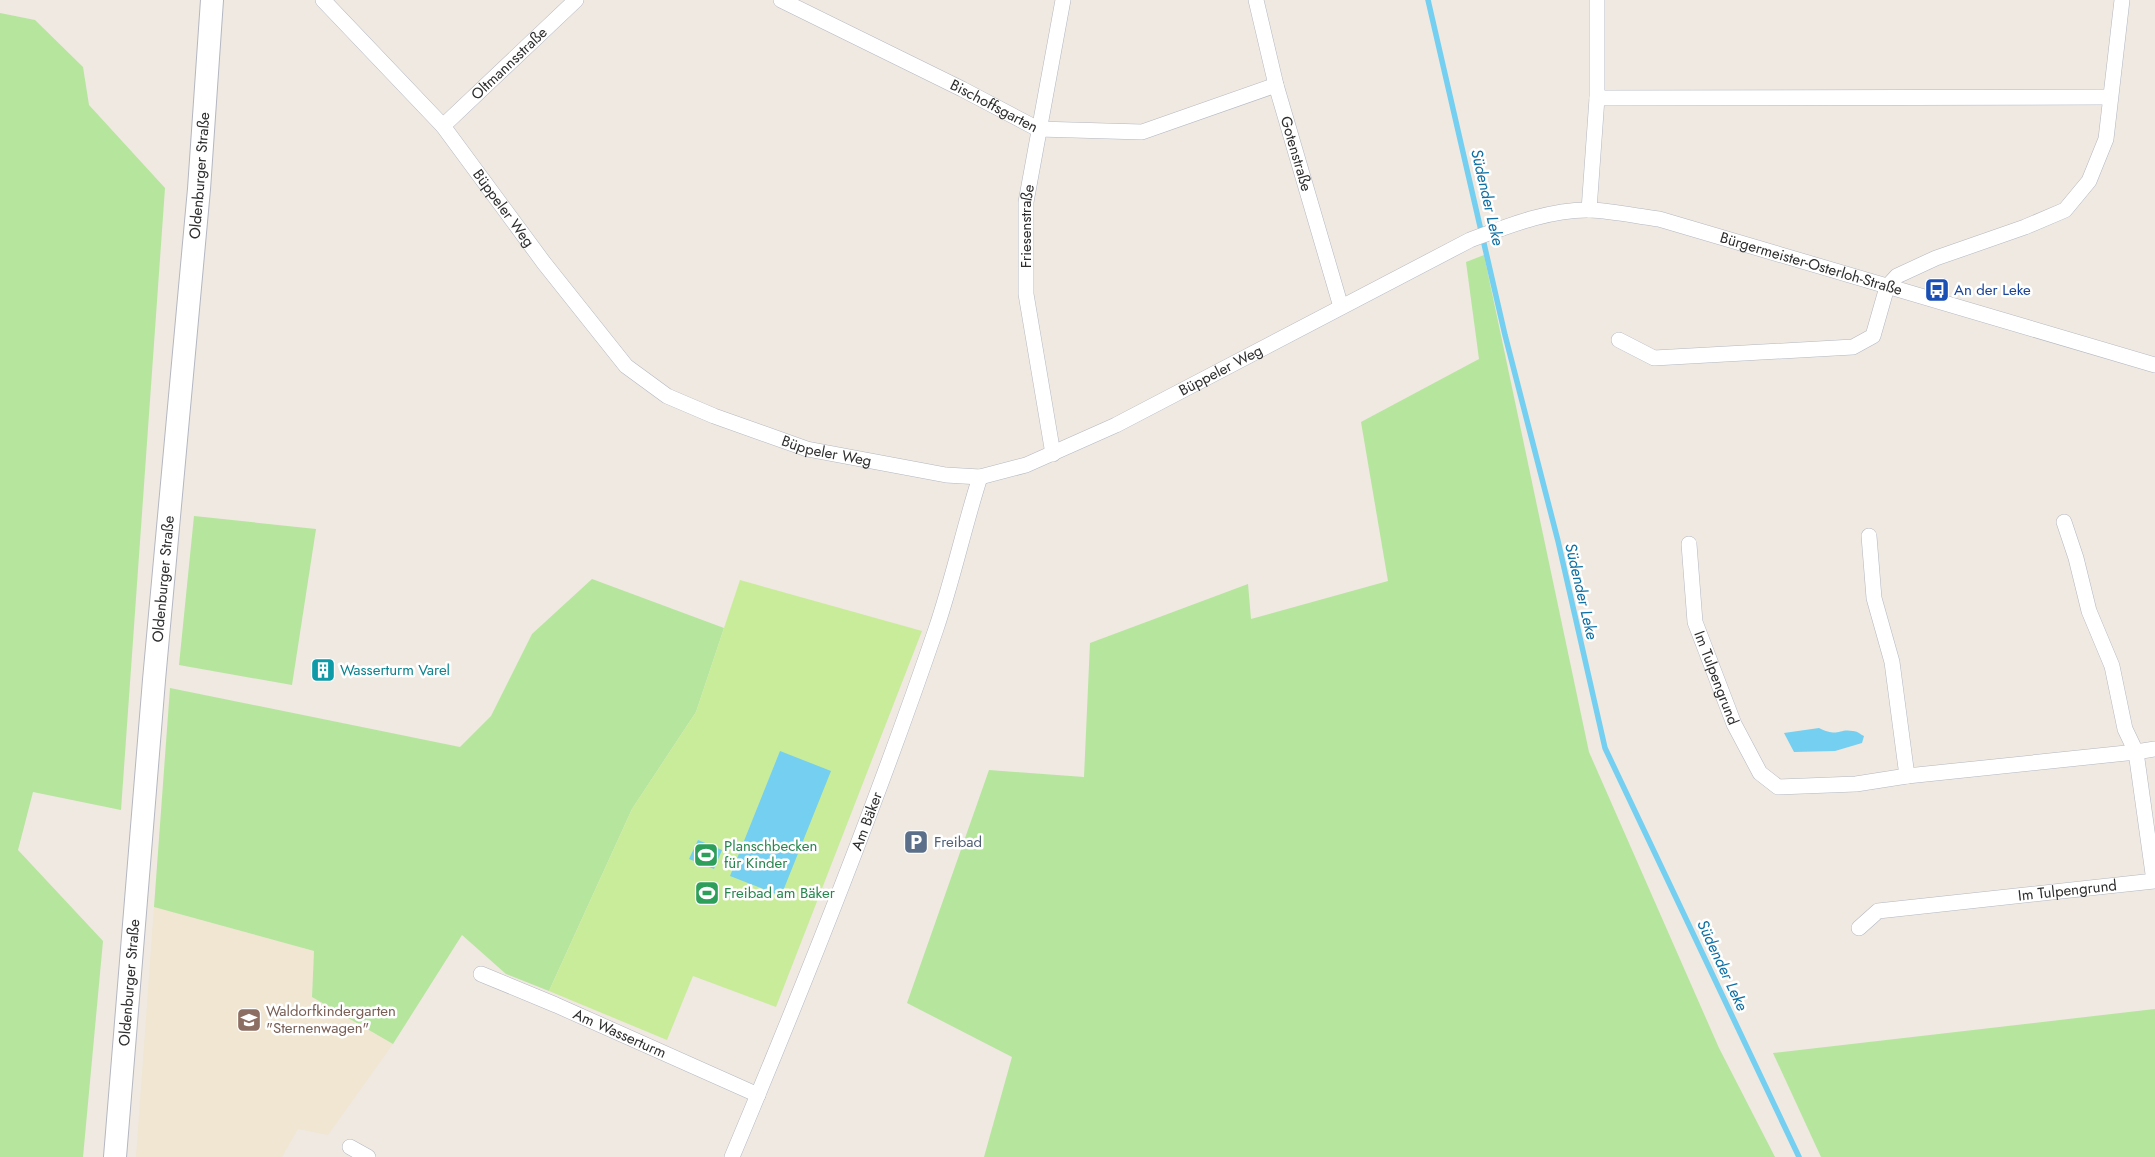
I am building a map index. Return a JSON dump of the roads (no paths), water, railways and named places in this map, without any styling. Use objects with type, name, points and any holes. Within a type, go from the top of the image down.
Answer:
[{"type":"main road","name":"Oldenburger Straße","points":[[115,1157],[154,680],[199,189],[212,0]]},
{"type":"street","name":"Büppeler Weg","points":[[323,0],[443,126],[544,262],[626,366],[666,396],[714,416],[807,449],[946,475],[980,477],[1026,465],[1116,424],[1468,241]]},
{"type":"street","name":"Oltmannsstraße","points":[[443,126],[576,0]]},
{"type":"street","name":"Bischoffsgarten","points":[[781,0],[962,89],[1038,129],[1142,132],[1276,85]]},
{"type":"street","name":"Friesenstraße","points":[[1053,454],[1026,294],[1026,202],[1063,0]]},
{"type":"street","name":"Gotenstraße","points":[[1256,0],[1276,85],[1341,307]]},
{"type":"street","points":[[1589,210],[1597,98],[1597,0]]},
{"type":"street","points":[[1618,340],[1654,358],[1853,347],[1873,336],[1887,287],[1896,276],[1936,258],[2025,227],[2065,210],[2089,181],[2106,139],[2122,0]]},
{"type":"street","points":[[1597,98],[2110,97]]},
{"type":"street","name":"Bürgermeister-Osterloh-Straße","points":[[1468,241],[1500,229],[1551,214],[1589,210],[1659,219],[2155,366]]},
{"type":"street","name":"Am Bäker","points":[[732,1157],[826,928],[913,695],[937,627],[980,477]]},
{"type":"street","name":"Im Tulpengrund","points":[[1859,928],[1878,911],[2154,881],[2136,752],[2124,729],[2112,666],[2089,611],[2076,558],[2064,522]]},
{"type":"street","points":[[1870,536],[1874,598],[1892,662],[1907,776]]},
{"type":"street","name":"Im Tulpengrund","points":[[1689,544],[1695,622],[1734,724],[1760,774],[1778,787],[1856,784],[1907,776],[2155,749]]},
{"type":"street","name":"Am Wasserturm","points":[[481,974],[758,1094]]},
{"type":"street","points":[[350,1147],[368,1157]]},
{"type":"water","points":[[1819,728],[1835,733],[1848,730],[1854,731],[1864,736],[1862,743],[1835,751],[1794,752],[1784,733]]},
{"type":"water","points":[[780,751],[831,771],[781,896],[730,876]]},
{"type":"water","name":"Planschbecken für Kinder","points":[[698,840],[722,850],[714,869],[689,859]]},
{"type":"waterway","name":"Südender Leke","points":[[1428,0],[1505,335],[1558,541],[1605,748],[1799,1157]]},
{"type":"place","name":"An der Leke","points":[[1937,290]]},
{"type":"place","name":"Wasserturm Varel","points":[[323,670]]},
{"type":"place","name":"Freibad","points":[[916,842]]},
{"type":"place","name":"Planschbecken für Kinder","points":[[706,855]]},
{"type":"place","name":"Freibad am Bäker","points":[[707,893]]},
{"type":"place","name":"Waldorfkindergarten \"Sternenwagen\"","points":[[249,1020]]}]
